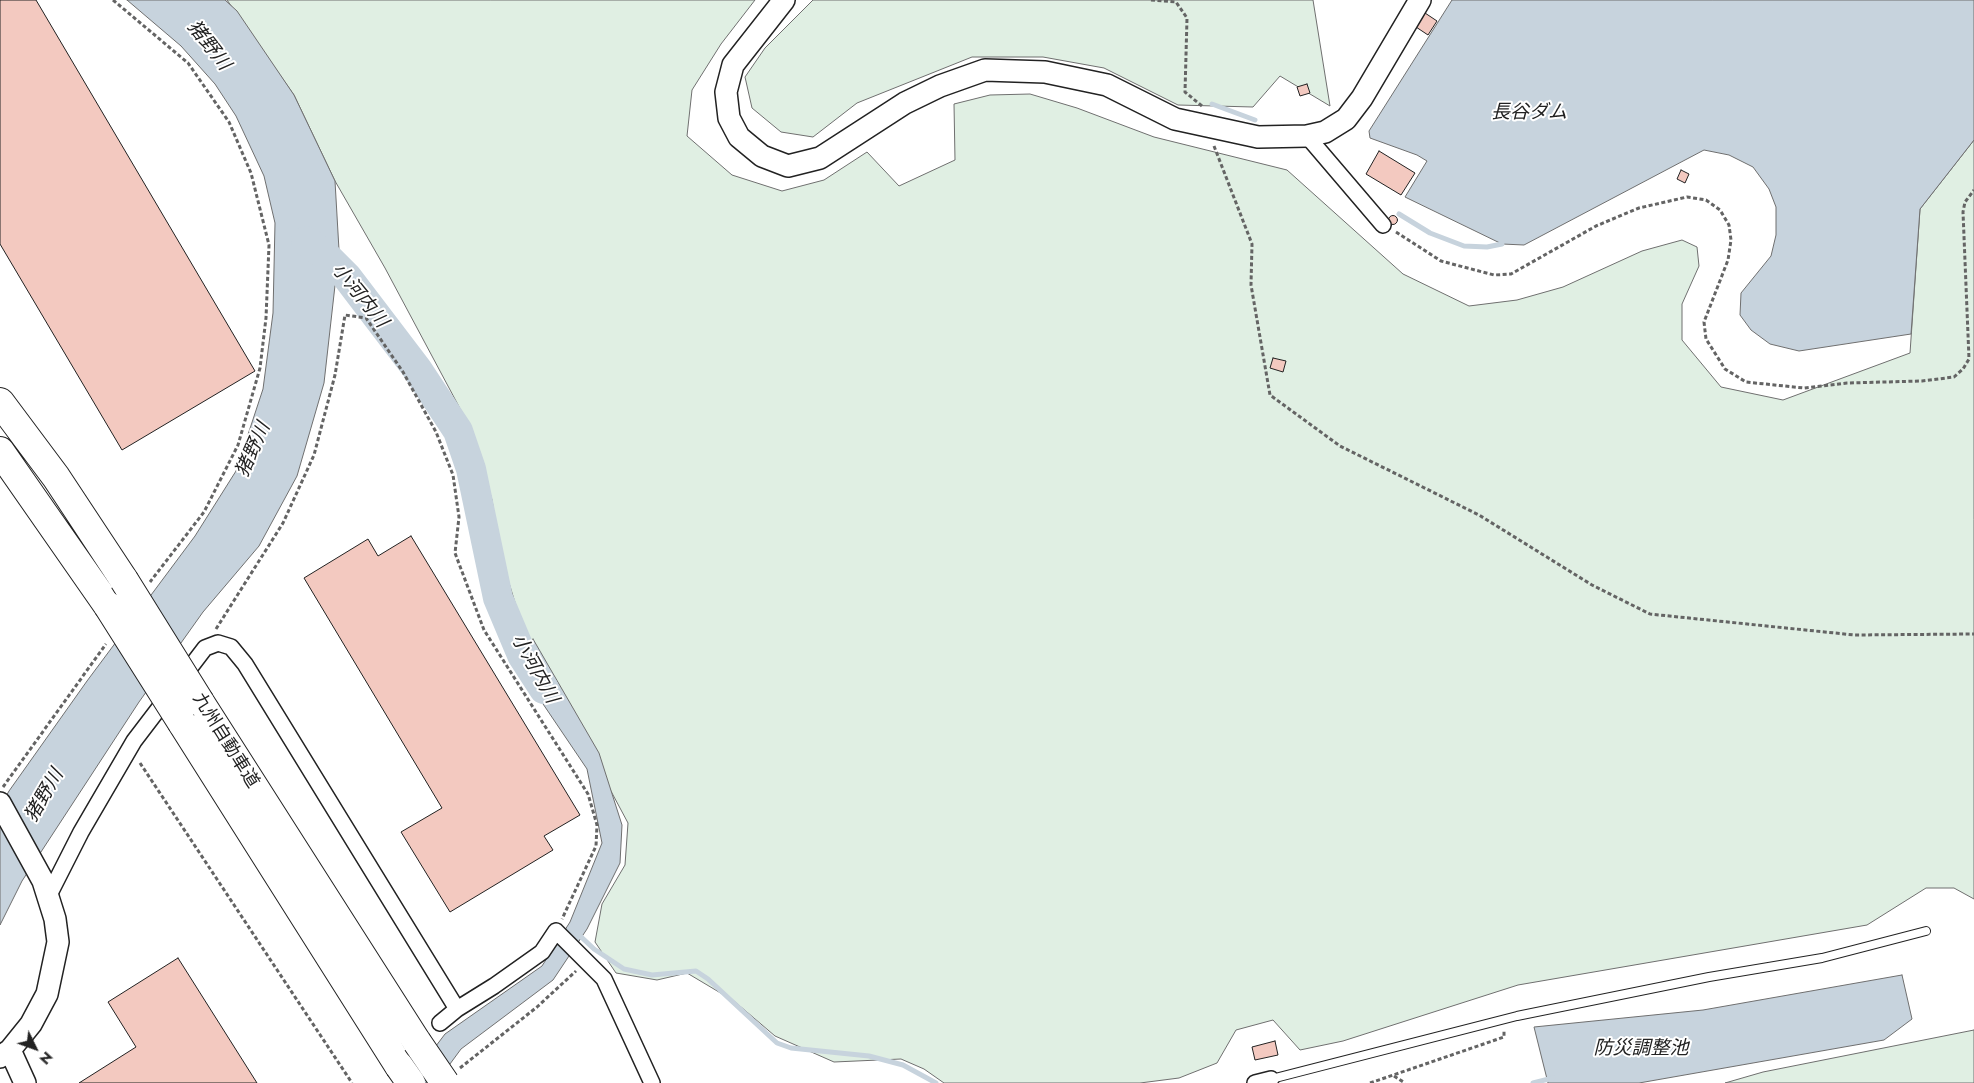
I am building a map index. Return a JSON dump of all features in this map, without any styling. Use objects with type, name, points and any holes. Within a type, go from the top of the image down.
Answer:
[{"type":"highway","name":"九州自動車道","points":[[0,402],[135,583],[200,702],[416,1042],[454,1074]]},
{"type":"highway","name":"九州自動車道","points":[[0,451],[108,606],[405,1074]]},
{"type":"street","points":[[784,0],[733,66],[726,92],[729,118],[739,137],[762,156],[788,166],[820,158],[905,103],[940,86],[985,70],[1045,72],[1107,86],[1175,118],[1208,118],[1258,136],[1307,136],[1325,132],[1346,119],[1362,98],[1420,0]]},
{"type":"street","points":[[1307,136],[1383,225]]},
{"type":"street","points":[[46,889],[130,748],[205,648],[218,643],[231,647],[245,664],[457,1009]]},
{"type":"street","points":[[0,803],[46,889],[55,918],[58,942],[47,994],[31,1024],[5,1053],[26,1083]]},
{"type":"street","points":[[440,1023],[457,1009],[494,986],[542,952],[556,931],[604,979],[652,1083]]},
{"type":"street","points":[[1255,1083],[1271,1079]]},
{"type":"lane","points":[[1271,1079],[1503,1019],[1709,977],[1822,958],[1926,930]]},
{"type":"path","points":[[113,0],[188,63],[229,122],[251,173],[269,245],[266,318],[260,368],[238,445],[204,512],[135,583]]},
{"type":"path","points":[[1151,0],[1176,2],[1187,18],[1185,92],[1208,118],[1252,244],[1251,285],[1270,395],[1340,446],[1479,515],[1592,585],[1650,614],[1854,635],[1974,634]]},
{"type":"path","points":[[1383,225],[1441,261],[1494,274],[1511,274],[1596,226],[1639,208],[1687,196],[1706,200],[1720,210],[1729,226],[1731,240],[1728,260],[1704,322],[1706,338],[1726,369],[1746,382],[1804,388],[1847,383],[1922,381],[1954,377],[1963,369],[1969,358],[1963,212],[1965,202],[1974,190]]},
{"type":"path","points":[[205,648],[283,523],[314,455],[336,375],[345,315],[366,318],[404,372],[436,432],[453,475],[459,517],[455,553],[484,630],[588,794],[597,825],[596,846],[556,931]]},
{"type":"path","points":[[0,791],[108,641]]},
{"type":"path","points":[[130,748],[352,1083]]},
{"type":"path","points":[[454,1074],[538,1006],[587,961]]},
{"type":"path","points":[[1370,1083],[1504,1037],[1503,1019]]},
{"type":"path","points":[[1393,1076],[1406,1083]]},
{"type":"green space","points":[[227,0],[755,0],[721,44],[692,90],[687,136],[732,175],[782,191],[824,180],[867,152],[899,186],[955,160],[954,104],[990,95],[1030,94],[1077,108],[1154,137],[1287,170],[1403,274],[1469,306],[1517,300],[1563,287],[1642,251],[1682,240],[1697,247],[1699,266],[1682,304],[1682,340],[1721,387],[1783,400],[1910,353],[1920,209],[1974,140],[1974,899],[1954,888],[1926,888],[1867,925],[1518,985],[1343,1041],[1300,1050],[1273,1020],[1236,1030],[1217,1063],[1179,1078],[1140,1083],[944,1083],[924,1069],[901,1059],[834,1062],[775,1036],[734,1001],[687,973],[657,980],[616,973],[595,942],[602,904],[625,865],[628,823],[581,735],[529,648],[501,557],[492,500],[472,431],[385,268],[335,181],[294,95]]},
{"type":"green space","points":[[813,0],[1313,0],[1330,106],[1280,76],[1253,107],[1178,105],[1104,68],[1043,57],[972,57],[857,103],[813,137],[781,132],[752,108],[745,77],[765,48]]},
{"type":"green space","points":[[1974,1030],[1974,1083],[1725,1083],[1763,1072]]},
{"type":"water","name":"猪野川","points":[[127,0],[225,0],[237,11],[294,95],[335,181],[339,250],[324,383],[297,476],[259,546],[203,612],[139,702],[22,881],[0,925],[0,807],[9,791],[87,681],[195,536],[236,471],[263,389],[273,313],[275,223],[264,176],[236,116],[215,84],[181,46]]},
{"type":"water","name":"長谷ダム","points":[[1452,0],[1974,0],[1974,140],[1920,209],[1911,334],[1799,351],[1770,344],[1751,330],[1740,315],[1741,293],[1771,256],[1776,235],[1776,207],[1769,189],[1753,167],[1729,155],[1704,150],[1524,245],[1502,244],[1405,197],[1427,161],[1417,155],[1370,138],[1369,131]]},
{"type":"water","points":[[533,639],[599,753],[622,825],[620,863],[587,929],[553,980],[461,1049],[436,1083],[408,1083],[445,1034],[542,966],[570,922],[602,843],[587,769],[516,664]]},
{"type":"water","name":"防災調整池","points":[[1902,975],[1912,1019],[1884,1040],[1639,1083],[1548,1083],[1534,1027],[1703,1010]]},
{"type":"building","points":[[0,0],[36,0],[255,371],[122,450],[0,244]]},
{"type":"building","points":[[1425,13],[1437,21],[1428,35],[1416,27]]},
{"type":"building","points":[[1307,84],[1310,93],[1300,96],[1297,87]]},
{"type":"building","points":[[1379,151],[1415,173],[1401,195],[1366,174]]},
{"type":"building","points":[[1681,170],[1689,174],[1685,183],[1677,179]]},
{"type":"building","points":[[1393,216],[1397,220],[1393,224],[1389,220]]},
{"type":"building","points":[[1273,358],[1286,361],[1283,372],[1270,368]]},
{"type":"building","points":[[411,536],[580,815],[544,836],[553,850],[450,912],[401,832],[442,808],[304,578],[368,539],[378,556]]},
{"type":"building","points":[[178,958],[257,1083],[79,1083],[136,1047],[108,1002]]},
{"type":"building","points":[[1275,1041],[1278,1055],[1255,1060],[1252,1047]]},
{"type":"waterway","points":[[1212,104],[1255,120]]},
{"type":"waterway","points":[[1399,214],[1430,233],[1464,246],[1487,247],[1502,244]]},
{"type":"waterway","name":"小河内川","points":[[306,241],[324,254],[347,277],[417,369],[458,431],[471,469],[498,598],[522,655],[544,689]]},
{"type":"waterway","points":[[577,933],[594,949],[624,969],[652,975],[696,971],[708,979],[777,1043],[791,1048],[869,1056],[903,1065],[936,1083]]},
{"type":"waterway","points":[[1533,1083],[1553,1078]]}]
